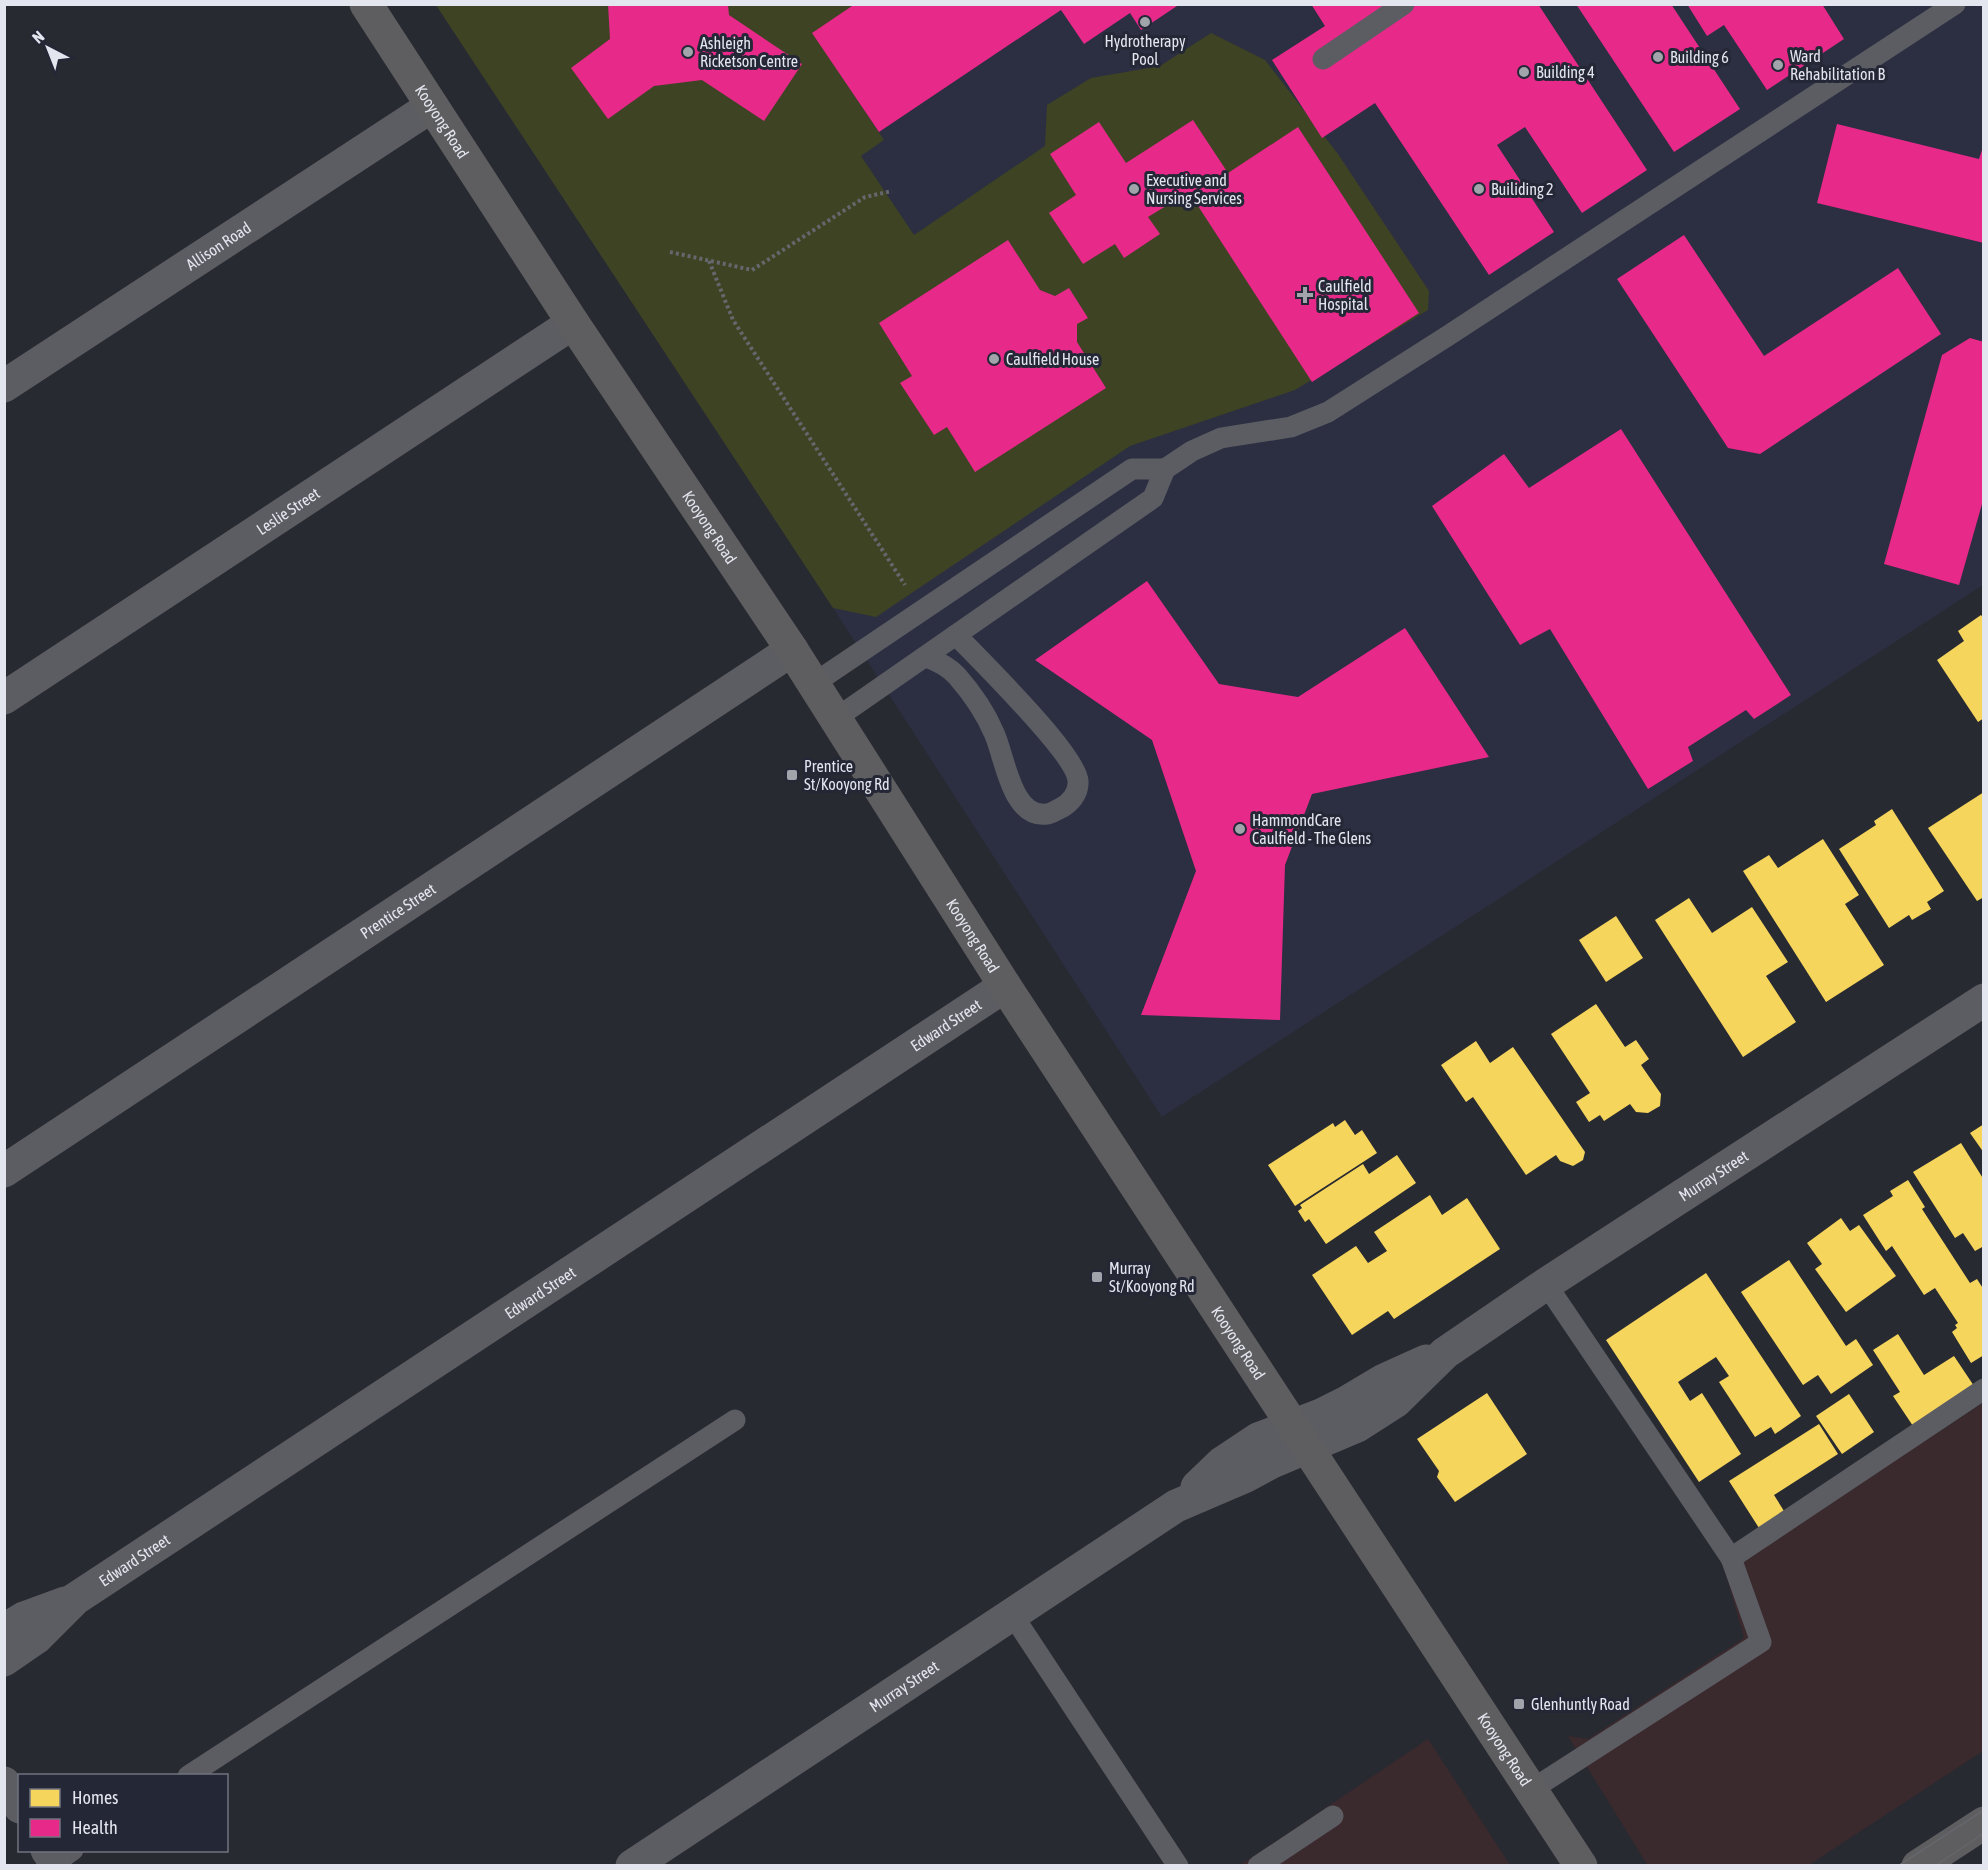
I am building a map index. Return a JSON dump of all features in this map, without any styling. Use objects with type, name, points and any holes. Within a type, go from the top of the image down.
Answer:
[{"type":"street","name":"Kooyong Road","points":[[366,4],[573,323],[792,650],[1005,986],[1581,1866]]},
{"type":"street","name":"Allison Road","points":[[4,386],[432,106]]},
{"type":"street","name":"Leslie Street","points":[[4,698],[573,323]]},
{"type":"street","name":"Prentice Street","points":[[4,1172],[792,650]]},
{"type":"street","name":"Edward Street","points":[[4,1660],[36,1638],[75,1599],[1005,986]]},
{"type":"street","name":"Murray Street","points":[[632,1866],[1176,1506],[1222,1463],[1258,1440],[1301,1436],[1321,1415],[1384,1380],[1445,1353],[1546,1284],[1983,1000]]},
{"type":"street","name":"Edward Street","points":[[4,1630],[24,1618],[75,1599]]},
{"type":"street","points":[[4,1783],[18,1804]]},
{"type":"street","points":[[1918,1866],[1983,1823]]},
{"type":"lane","points":[[1323,59],[1404,4]]},
{"type":"lane","points":[[813,684],[1132,469],[1165,469],[1192,451],[1221,438],[1291,427],[1328,412],[1955,4]]},
{"type":"lane","points":[[835,719],[1153,498],[1165,469]]},
{"type":"lane","points":[[926,657],[938,662],[956,675],[975,702],[994,732],[1010,785],[1018,800],[1032,812],[1047,814],[1063,807],[1076,796],[1079,780],[1072,762],[1034,717],[956,635]]},
{"type":"lane","points":[[1531,1790],[1761,1642],[1731,1558],[1546,1284]]},
{"type":"lane","points":[[1731,1558],[1983,1389]]},
{"type":"lane","points":[[191,1774],[735,1420]]},
{"type":"lane","points":[[1012,1614],[1178,1866]]},
{"type":"lane","points":[[1258,1866],[1332,1816]]},
{"type":"path","points":[[670,252],[752,270],[865,197],[892,191]]},
{"type":"path","points":[[708,261],[733,320],[921,611]]},
{"type":"shaded area","name":"Caulfield Hospital","points":[[436,5],[1983,5],[1983,585],[1162,1117],[833,608]]},
{"type":"shaded area","points":[[1983,1403],[1983,1751],[1809,1865],[1648,1866],[1568,1736],[1588,1739],[1744,1638],[1725,1571]]},
{"type":"shaded area","points":[[1428,1739],[1510,1865],[1239,1866]]},
{"type":"green space","points":[[436,5],[855,5],[813,33],[884,140],[861,156],[914,235],[1045,146],[1047,105],[1091,78],[1160,66],[1211,33],[1265,60],[1338,154],[1429,291],[1428,310],[1295,390],[1130,446],[876,617],[833,608]]},
{"type":"building: Homes","points":[[1981,615],[1984,619],[1984,718],[1978,722],[1937,660],[1964,641],[1958,631]]},
{"type":"building: Homes","points":[[1984,792],[1984,897],[1977,901],[1928,828]]},
{"type":"building: Homes","points":[[1892,809],[1944,891],[1927,902],[1931,909],[1912,920],[1909,915],[1889,928],[1839,849],[1876,825],[1874,821]]},
{"type":"building: Homes","points":[[1823,839],[1859,895],[1845,904],[1884,965],[1826,1002],[1743,871],[1769,855],[1778,868]]},
{"type":"building: Homes","points":[[1689,898],[1712,933],[1752,907],[1788,962],[1766,976],[1796,1022],[1743,1057],[1655,920]]},
{"type":"building: Homes","points":[[1616,916],[1643,958],[1606,982],[1579,940]]},
{"type":"building: Homes","points":[[1596,1004],[1625,1047],[1636,1040],[1649,1059],[1641,1065],[1661,1094],[1660,1106],[1648,1113],[1636,1112],[1630,1104],[1604,1121],[1600,1115],[1589,1122],[1576,1102],[1590,1093],[1551,1034]]},
{"type":"building: Homes","points":[[1476,1041],[1490,1063],[1513,1047],[1585,1152],[1583,1160],[1573,1166],[1560,1161],[1556,1155],[1526,1175],[1473,1097],[1466,1102],[1441,1065]]},
{"type":"building: Homes","points":[[1345,1120],[1355,1135],[1362,1130],[1377,1153],[1295,1206],[1268,1165],[1333,1123],[1335,1127]]},
{"type":"building: Homes","points":[[1984,1124],[1984,1153],[1970,1133]]},
{"type":"building: Homes","points":[[1961,1143],[1984,1180],[1984,1246],[1975,1251],[1963,1233],[1955,1238],[1913,1172]]},
{"type":"building: Homes","points":[[1397,1155],[1416,1183],[1326,1244],[1309,1219],[1305,1222],[1298,1211],[1302,1208],[1300,1205],[1363,1164],[1369,1174]]},
{"type":"building: Homes","points":[[1908,1180],[1925,1207],[1922,1209],[1970,1283],[1977,1279],[1984,1290],[1984,1355],[1971,1363],[1952,1332],[1957,1328],[1955,1325],[1958,1323],[1935,1288],[1924,1295],[1892,1246],[1886,1251],[1863,1215],[1893,1196],[1890,1191]]},
{"type":"building: Homes","points":[[1430,1195],[1442,1215],[1467,1198],[1500,1249],[1394,1319],[1388,1311],[1352,1335],[1312,1275],[1356,1246],[1368,1263],[1387,1251],[1374,1232]]},
{"type":"building: Homes","points":[[1841,1218],[1850,1231],[1859,1225],[1896,1276],[1846,1312],[1815,1269],[1822,1264],[1807,1243]]},
{"type":"building: Homes","points":[[1789,1260],[1846,1346],[1856,1339],[1873,1365],[1831,1394],[1818,1375],[1803,1385],[1741,1292]]},
{"type":"building: Homes","points":[[1706,1273],[1801,1416],[1775,1434],[1771,1427],[1755,1437],[1719,1382],[1729,1376],[1716,1357],[1678,1382],[1690,1401],[1702,1393],[1741,1454],[1699,1482],[1606,1340]]},
{"type":"building: Homes","points":[[1898,1334],[1924,1375],[1954,1356],[1974,1386],[1913,1426],[1893,1396],[1900,1392],[1873,1350]]},
{"type":"building: Homes","points":[[1487,1393],[1527,1454],[1455,1502],[1437,1477],[1439,1471],[1417,1439]]},
{"type":"building: Homes","points":[[1849,1394],[1874,1432],[1842,1454],[1816,1416]]},
{"type":"building: Homes","points":[[1819,1424],[1838,1454],[1774,1495],[1784,1511],[1759,1528],[1729,1481]]},
{"type":"building: Health","name":"Ashleigh Ricketson Centre","points":[[608,4],[728,4],[729,15],[802,64],[764,121],[702,80],[654,86],[608,119],[571,68],[610,39]]},
{"type":"building: Health","points":[[855,4],[1180,4],[1141,30],[1130,13],[1084,44],[1061,10],[879,132],[812,33]]},
{"type":"building: Health","points":[[1311,4],[1538,4],[1647,170],[1582,213],[1525,127],[1497,145],[1554,232],[1489,275],[1375,103],[1322,138],[1272,60],[1325,26]]},
{"type":"building: Health","name":"Building 6","points":[[1576,4],[1671,4],[1740,109],[1674,152]]},
{"type":"building: Health","name":"Ward Rehabilitation B","points":[[1687,4],[1822,4],[1844,39],[1767,90],[1724,25],[1707,36]]},
{"type":"building: Health","points":[[1193,120],[1228,173],[1298,127],[1419,313],[1312,382],[1189,192],[1148,217],[1160,234],[1124,258],[1115,244],[1083,264],[1049,213],[1076,195],[1050,154],[1099,122],[1126,163]]},
{"type":"building: Health","points":[[1837,124],[1979,159],[1984,144],[1984,243],[1817,203]]},
{"type":"building: Health","points":[[1684,235],[1764,356],[1898,268],[1941,334],[1760,454],[1728,448],[1617,279]]},
{"type":"building: Health","name":"Caulfield House","points":[[1008,240],[1040,290],[1055,296],[1069,288],[1088,318],[1077,324],[1077,342],[1106,388],[975,472],[947,427],[934,435],[900,383],[912,376],[879,323]]},
{"type":"building: Health","points":[[1970,338],[1984,342],[1984,497],[1959,585],[1884,564],[1942,355]]},
{"type":"building: Health","points":[[1621,429],[1791,695],[1754,719],[1746,710],[1688,747],[1693,761],[1648,789],[1550,629],[1520,645],[1432,506],[1504,454],[1529,488]]},
{"type":"building: Health","name":"HammondCare Caulfield - The Glens","points":[[1147,581],[1219,684],[1298,697],[1405,628],[1489,757],[1312,794],[1285,865],[1280,1020],[1141,1015],[1196,871],[1152,740],[1035,660]]},
{"type":"tram line","points":[[1898,1866],[1984,1810]]},
{"type":"tram line","points":[[1935,1866],[1984,1833]]},
{"type":"place","name":"Hydrotherapy Pool","points":[[1145,22]]},
{"type":"place","name":"Ashleigh Ricketson Centre","points":[[688,52]]},
{"type":"place","name":"Building 6","points":[[1658,57]]},
{"type":"place","name":"Ward Rehabilitation B","points":[[1778,65]]},
{"type":"place","name":"Building 4","points":[[1524,72]]},
{"type":"place","name":"Executive and Nursing Services","points":[[1134,189]]},
{"type":"place","name":"Builiding 2","points":[[1479,189]]},
{"type":"place","name":"Caulfield Hospital","points":[[1305,295]]},
{"type":"place","name":"Caulfield House","points":[[994,359]]},
{"type":"place","name":"Prentice St/Kooyong Rd","points":[[792,775]]},
{"type":"place","name":"HammondCare Caulfield - The Glens","points":[[1240,829]]},
{"type":"place","name":"Murray St/Kooyong Rd","points":[[1097,1277]]},
{"type":"place","name":"Glenhuntly Road","points":[[1519,1704]]}]
